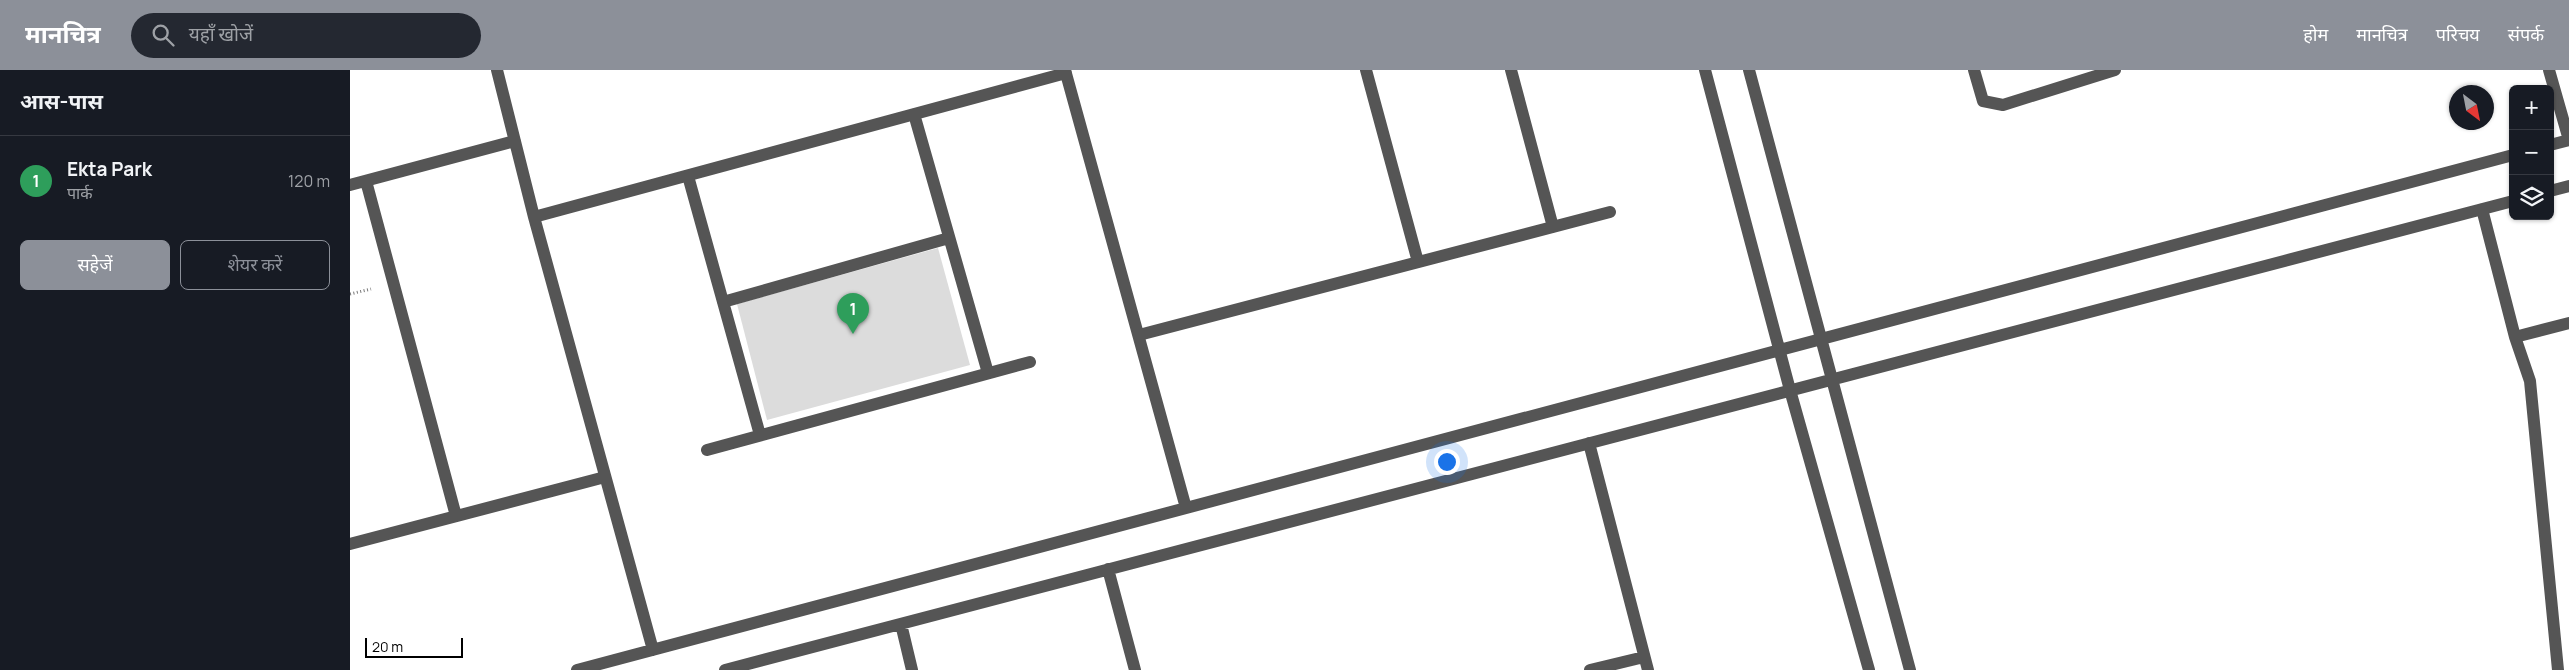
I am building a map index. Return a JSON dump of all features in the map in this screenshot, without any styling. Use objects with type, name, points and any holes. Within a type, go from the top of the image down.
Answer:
[{"type":"street","points":[[497,70],[534,217],[653,650]]},
{"type":"street","points":[[1366,70],[1418,262]]},
{"type":"street","points":[[1511,70],[1554,227]]},
{"type":"street","points":[[1705,70],[1790,390],[1869,670]]},
{"type":"street","points":[[1749,70],[1823,339],[1910,670]]},
{"type":"street","points":[[1974,70],[1984,101],[2003,106],[2115,70]]},
{"type":"street","points":[[2549,70],[2569,140],[2554,144]]},
{"type":"street","points":[[534,217],[1065,72],[1186,508]]},
{"type":"street","points":[[914,114],[988,373]]},
{"type":"street","points":[[350,186],[515,140]]},
{"type":"street","points":[[577,670],[2509,156]]},
{"type":"street","points":[[688,176],[760,435]]},
{"type":"street","points":[[366,181],[456,516]]},
{"type":"street","points":[[2554,190],[2569,186]]},
{"type":"street","points":[[725,670],[2509,202]]},
{"type":"street","points":[[2482,209],[2515,337],[2530,381],[2558,670]]},
{"type":"street","points":[[1139,335],[1610,212]]},
{"type":"street","points":[[723,302],[949,238]]},
{"type":"street","points":[[2515,337],[2569,323]]},
{"type":"street","points":[[707,450],[1030,362]]},
{"type":"street","points":[[1589,443],[1648,670]]},
{"type":"street","points":[[350,544],[605,477]]},
{"type":"street","points":[[1108,569],[1135,670]]},
{"type":"street","points":[[900,624],[912,670]]},
{"type":"street","points":[[1590,670],[1644,657]]},
{"type":"shaded area","points":[[938,248],[970,365],[767,420],[737,304]]},
{"type":"place","name":"Ekta Park","points":[[853,334]]}]
